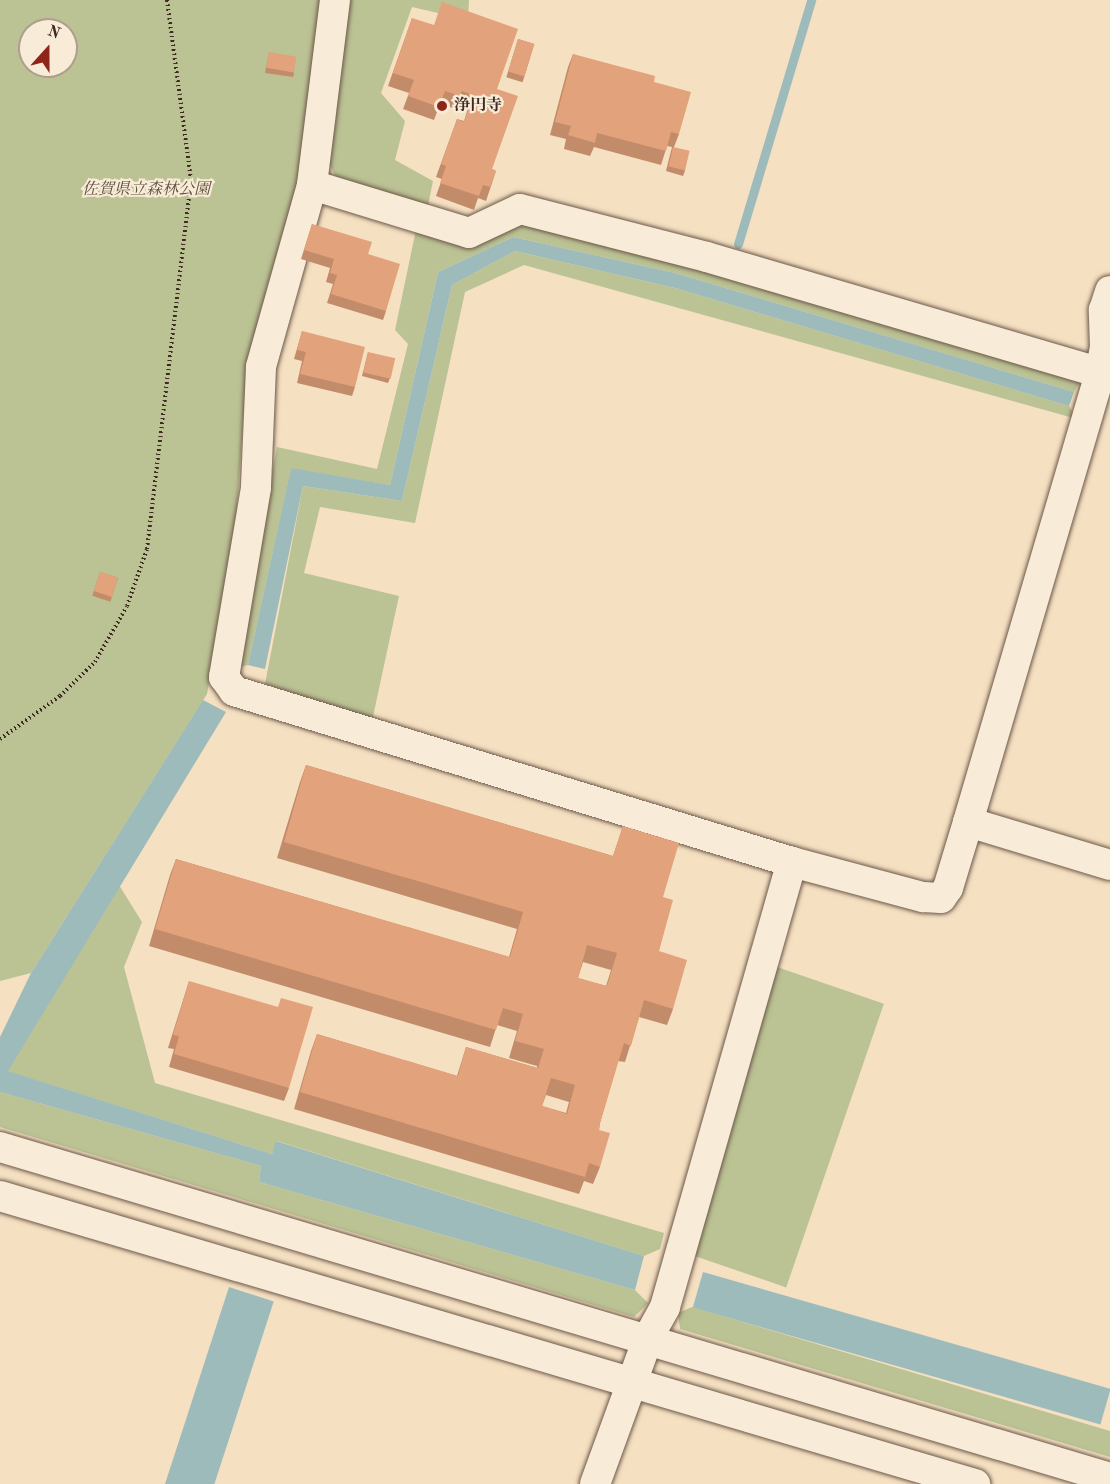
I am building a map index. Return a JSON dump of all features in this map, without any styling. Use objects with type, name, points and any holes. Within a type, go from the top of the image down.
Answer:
[{"type":"street","points":[[335,0],[312,185],[261,367],[256,488],[224,677],[234,691],[345,728],[792,862],[941,898],[948,888],[968,822],[1100,373],[1105,347],[1104,310],[1110,291]]},
{"type":"street","points":[[312,185],[469,233],[520,209],[707,257],[1100,373]]},
{"type":"street","points":[[968,822],[1110,865]]},
{"type":"street","points":[[595,1484],[648,1338],[665,1307],[792,862]]},
{"type":"street","points":[[0,1146],[1110,1478]]},
{"type":"street","points":[[0,1196],[975,1484]]},
{"type":"path","points":[[0,739],[60,696],[95,662],[127,606],[147,549],[191,180],[166,0]]},
{"type":"green space","name":"佐賀県立森林公園","points":[[0,0],[328,0],[311,139],[247,366],[235,535],[207,694],[31,973],[0,981]]},
{"type":"green space","points":[[343,0],[469,0],[468,20],[412,7],[381,93],[405,121],[395,160],[433,181],[427,211],[339,183],[328,162]]},
{"type":"green space","points":[[510,221],[676,258],[1081,379],[1074,392],[675,273],[513,237],[438,272],[390,485],[291,469],[248,665],[236,668],[277,447],[377,469],[408,344],[395,330],[417,225]]},
{"type":"green space","points":[[515,251],[675,288],[1069,406],[1077,419],[524,265],[465,292],[415,523],[320,507],[304,573],[399,596],[372,721],[265,684],[303,486],[402,501],[452,285]]},
{"type":"green space","points":[[119,885],[142,922],[124,967],[155,1083],[664,1233],[660,1249],[644,1256],[277,1141],[272,1154],[7,1071]]},
{"type":"green space","points":[[777,967],[884,1004],[786,1287],[679,1251]]},
{"type":"green space","points":[[0,1092],[261,1166],[259,1182],[635,1290],[648,1303],[634,1317],[0,1127]]},
{"type":"green space","points":[[692,1307],[1110,1431],[1110,1457],[680,1329],[678,1313]]},
{"type":"water","points":[[513,237],[675,273],[1074,392],[1069,406],[675,288],[515,251],[452,285],[402,501],[303,486],[265,669],[248,665],[291,468],[390,485],[438,272]]},
{"type":"water","points":[[203,700],[226,712],[8,1071],[272,1154],[276,1141],[644,1256],[635,1290],[259,1182],[261,1166],[0,1092],[0,1037],[31,973]]},
{"type":"water","points":[[703,1272],[1110,1389],[1100,1424],[693,1308]]},
{"type":"water","points":[[229,1287],[274,1302],[214,1484],[165,1484]]},
{"type":"building","points":[[442,2],[518,29],[497,89],[518,96],[492,169],[496,171],[490,187],[483,185],[479,196],[440,183],[446,166],[441,164],[457,119],[464,122],[471,101],[480,104],[483,99],[462,91],[460,96],[445,91],[439,107],[408,96],[414,80],[393,73],[412,18],[434,25]]},
{"type":"building","points":[[518,39],[534,44],[524,76],[508,72]]},
{"type":"building","points":[[269,52],[297,57],[294,73],[266,68]]},
{"type":"building","points":[[573,54],[655,76],[654,82],[691,92],[679,134],[671,132],[666,151],[597,133],[595,143],[568,135],[571,126],[555,122]]},
{"type":"building","points":[[673,147],[690,151],[685,170],[669,166]]},
{"type":"building","points":[[312,224],[372,242],[368,254],[400,264],[386,311],[331,294],[337,275],[330,273],[334,259],[304,250]]},
{"type":"building","points":[[302,331],[365,347],[355,387],[300,374],[306,352],[297,350]]},
{"type":"building","points":[[368,352],[395,358],[391,379],[363,372]]},
{"type":"building","points":[[100,572],[118,578],[112,597],[94,591]]},
{"type":"building","points":[[306,765],[613,856],[623,826],[679,843],[663,897],[673,900],[659,951],[687,960],[673,1009],[644,1000],[631,1046],[624,1043],[600,1123],[599,1130],[610,1133],[600,1167],[589,1163],[585,1177],[300,1092],[317,1034],[458,1076],[466,1047],[538,1068],[544,1049],[515,1041],[523,1014],[503,1008],[496,1030],[155,929],[176,859],[510,957],[523,912],[284,842]],"holes":[[[587,945],[617,953],[607,986],[578,978]],[[551,1078],[575,1085],[567,1114],[542,1106]]]},
{"type":"building","points":[[189,981],[278,1007],[281,998],[313,1007],[289,1088],[174,1054],[179,1036],[173,1035]]},
{"type":"waterway","points":[[738,244],[811,0]]},
{"type":"place","name":"浄円寺","points":[[442,106]]}]
